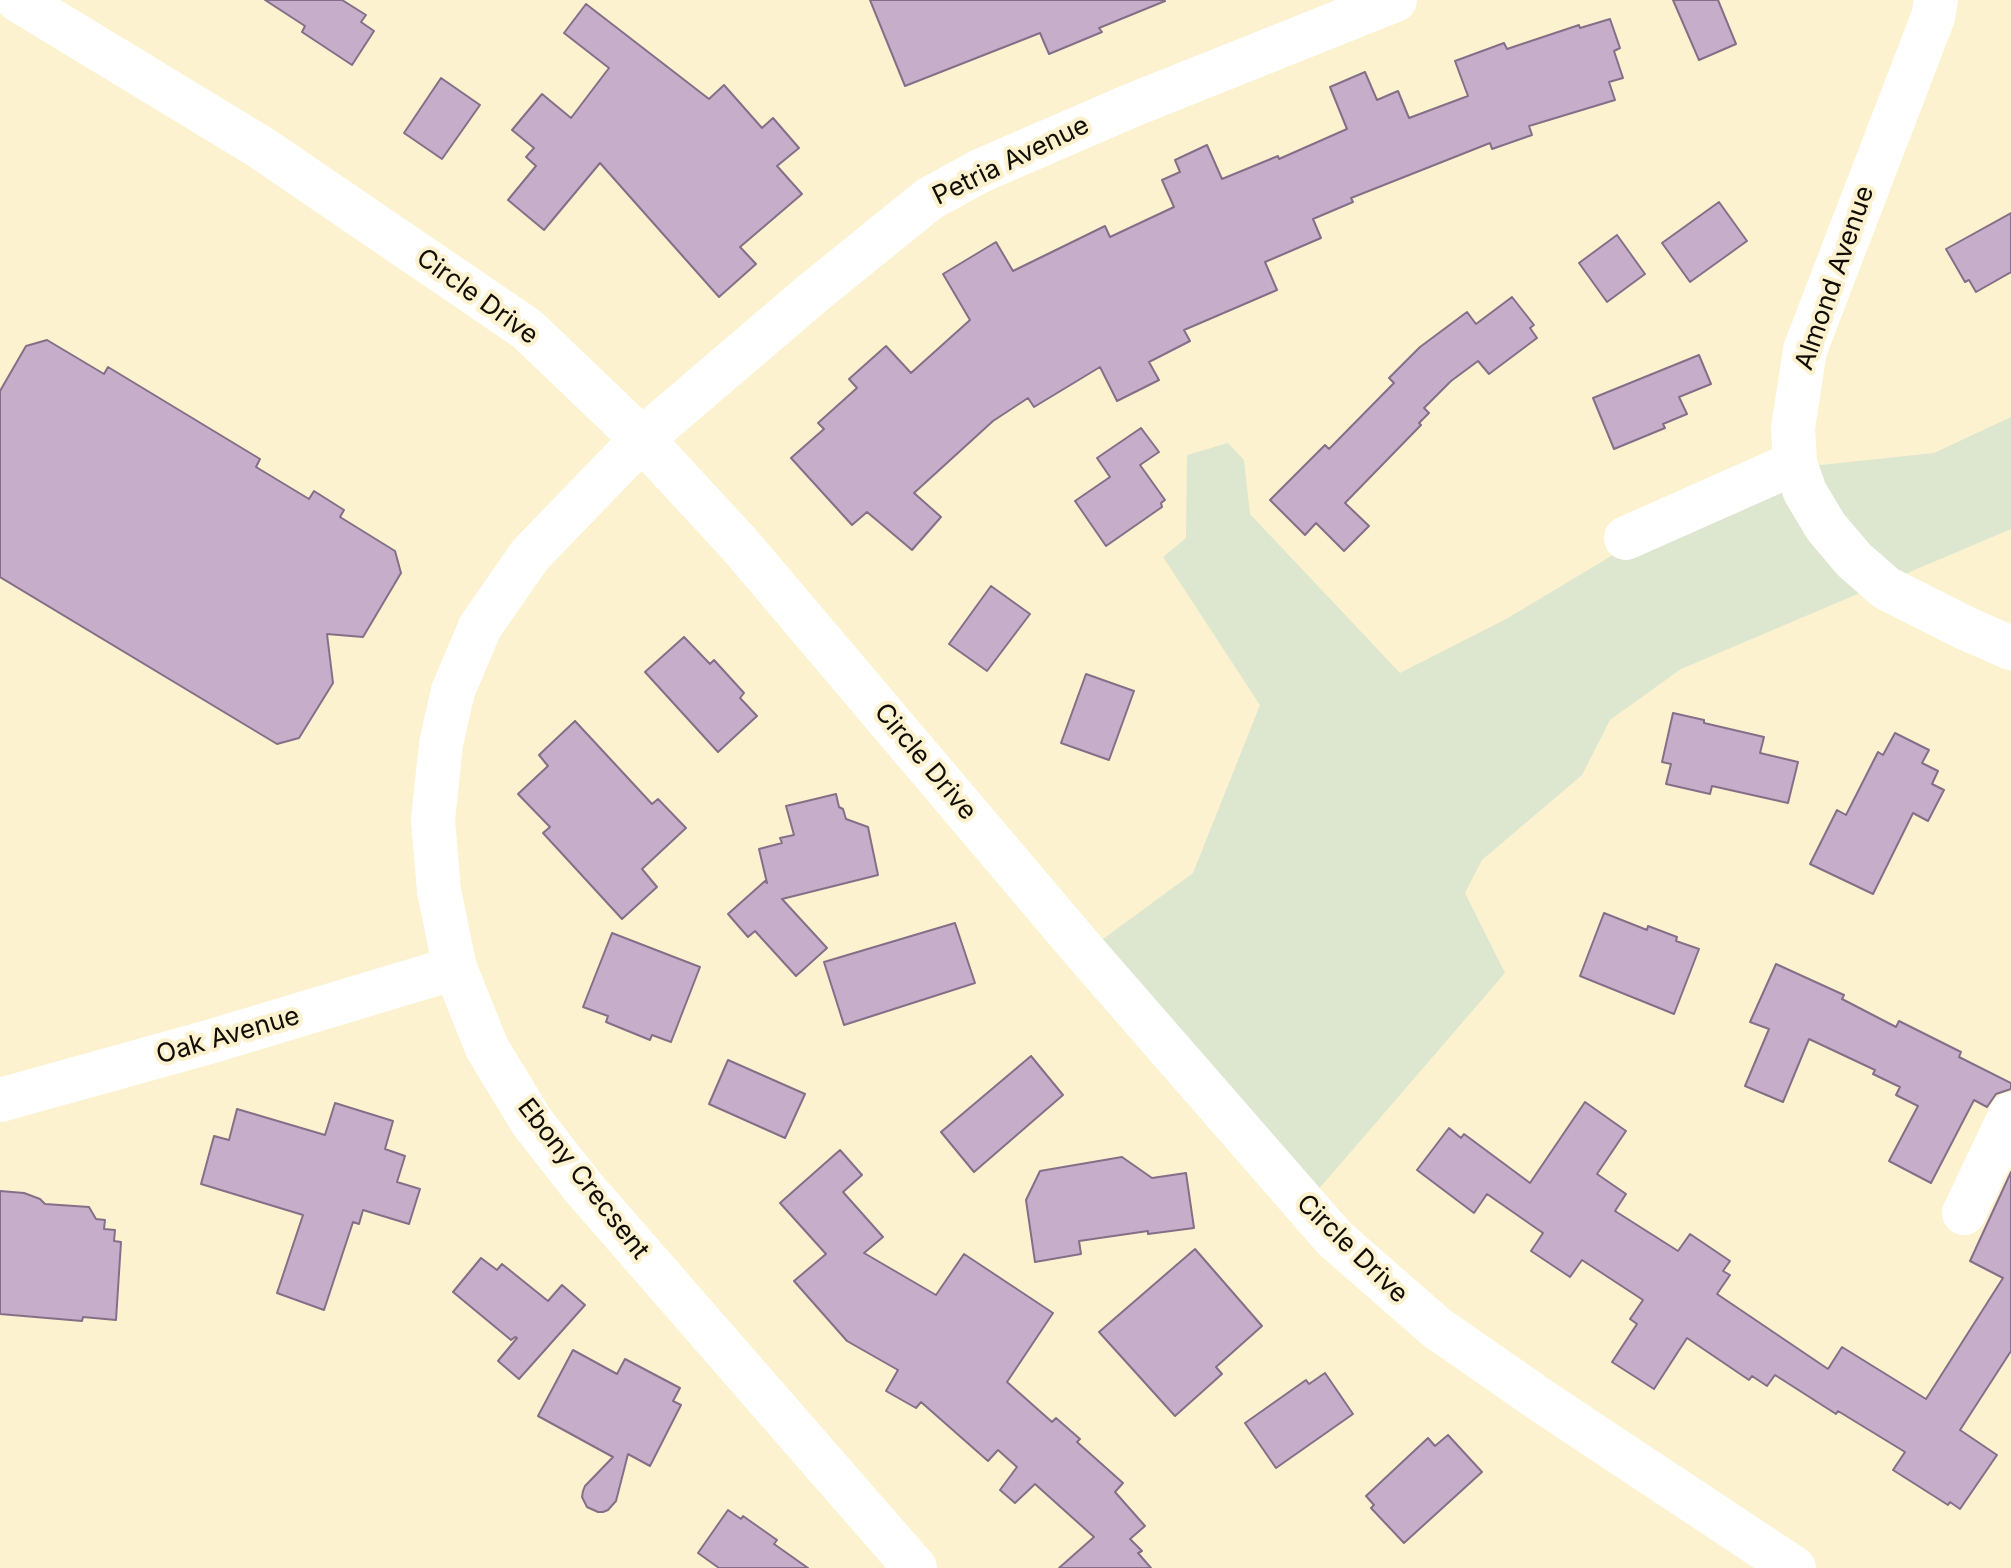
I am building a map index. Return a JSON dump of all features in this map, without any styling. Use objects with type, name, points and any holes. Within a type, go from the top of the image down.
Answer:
[{"type":"street","name":"Circle Drive","points":[[18,0],[260,147],[527,329],[642,439],[740,545],[1095,963],[1335,1239],[1437,1328],[1794,1568]]},
{"type":"street","name":"Petria Avenue","points":[[642,439],[935,194],[980,171],[1130,106],[1395,0]]},
{"type":"street","name":"Almond Avenue","points":[[1936,0],[1933,17],[1805,350],[1793,428],[1795,463],[1805,492],[1826,527],[1854,560],[1886,588],[2011,648]]},
{"type":"street","name":"Ebony Crecsent","points":[[642,439],[530,555],[480,627],[453,691],[441,744],[433,820],[439,891],[455,968],[487,1048],[532,1122],[582,1186],[915,1568]]},
{"type":"street","points":[[1626,538],[1795,463]]},
{"type":"street","name":"Oak Avenue","points":[[0,1100],[209,1042],[455,968]]},
{"type":"street","points":[[1964,1213],[2011,1114]]},
{"type":"green space","points":[[2011,417],[2011,529],[1681,669],[1610,720],[1582,775],[1482,860],[1465,893],[1505,973],[1305,1205],[1088,950],[1193,873],[1260,705],[1163,557],[1186,538],[1187,455],[1228,443],[1244,460],[1250,514],[1400,673],[1506,619],[1633,543],[1802,467],[1934,453]]},
{"type":"building","points":[[265,0],[342,0],[366,15],[361,22],[374,31],[352,65],[302,32],[305,26]]},
{"type":"building","points":[[870,0],[1165,1],[1099,28],[1102,32],[1049,54],[1040,33],[905,86]]},
{"type":"building","points":[[1673,0],[1718,0],[1736,44],[1699,60]]},
{"type":"building","points":[[586,4],[709,99],[724,85],[762,128],[773,118],[799,148],[777,166],[802,194],[740,247],[756,264],[719,297],[600,163],[544,230],[508,200],[536,166],[526,157],[534,148],[512,130],[542,94],[571,118],[609,68],[564,33]]},
{"type":"building","points":[[1610,19],[1620,48],[1614,51],[1623,78],[1609,82],[1615,100],[1529,126],[1532,135],[1492,149],[1490,143],[1351,198],[1353,202],[1313,219],[1321,238],[1265,262],[1277,290],[1184,330],[1190,341],[1149,362],[1159,380],[1117,401],[1100,367],[1034,407],[1028,398],[993,421],[914,493],[941,517],[912,550],[867,512],[852,525],[791,458],[824,429],[818,423],[857,388],[849,379],[886,346],[911,373],[970,320],[943,274],[996,242],[1013,271],[1105,226],[1110,237],[1174,207],[1162,180],[1180,172],[1175,160],[1207,145],[1222,179],[1278,156],[1279,159],[1347,129],[1330,87],[1365,72],[1377,100],[1398,91],[1409,118],[1468,96],[1455,61],[1504,43],[1507,49],[1579,25],[1580,28]]},
{"type":"building","points":[[441,78],[480,105],[442,159],[404,133]]},
{"type":"building","points":[[1719,202],[1747,241],[1690,282],[1662,243]]},
{"type":"building","points":[[2011,213],[2011,272],[1976,292],[1969,280],[1965,282],[1946,249]]},
{"type":"building","points":[[1617,235],[1645,274],[1607,302],[1579,263]]},
{"type":"building","points":[[1512,297],[1534,325],[1530,328],[1537,338],[1489,374],[1478,361],[1451,381],[1424,408],[1429,413],[1419,423],[1421,425],[1345,503],[1369,526],[1344,551],[1316,523],[1305,535],[1270,500],[1325,445],[1329,449],[1394,383],[1389,378],[1420,347],[1467,312],[1476,324]]},
{"type":"building","points":[[47,340],[104,374],[108,367],[260,459],[256,467],[309,499],[314,491],[344,510],[340,517],[395,551],[401,573],[363,637],[327,634],[333,683],[299,738],[277,744],[0,577],[0,391],[26,346]]},
{"type":"building","points":[[1699,355],[1711,384],[1679,397],[1687,414],[1663,424],[1665,428],[1614,449],[1593,398]]},
{"type":"building","points":[[1141,428],[1159,452],[1140,465],[1165,500],[1161,503],[1162,507],[1106,546],[1075,501],[1110,477],[1097,458]]},
{"type":"building","points":[[991,586],[1030,614],[987,671],[949,644]]},
{"type":"building","points":[[684,637],[710,664],[714,660],[744,693],[740,698],[757,716],[718,752],[645,672]]},
{"type":"building","points":[[1086,674],[1134,691],[1109,760],[1061,743]]},
{"type":"building","points":[[1673,713],[1764,737],[1760,753],[1798,762],[1788,803],[1712,786],[1710,794],[1666,784],[1671,764],[1662,762]]},
{"type":"building","points":[[575,721],[652,804],[658,799],[686,828],[642,869],[657,887],[622,919],[543,833],[550,827],[518,794],[548,766],[539,755]]},
{"type":"building","points":[[1895,733],[1929,750],[1922,763],[1938,771],[1932,784],[1944,790],[1928,821],[1913,813],[1873,894],[1810,864],[1837,810],[1846,815],[1878,752],[1883,755]]},
{"type":"building","points":[[836,794],[846,819],[868,827],[878,875],[782,899],[827,948],[796,976],[755,931],[748,937],[728,914],[765,881],[767,883],[759,849],[782,843],[780,838],[794,835],[786,806]]},
{"type":"building","points":[[1604,913],[1647,930],[1648,926],[1699,949],[1674,1014],[1580,976]]},
{"type":"building","points":[[955,923],[975,983],[844,1025],[824,962]]},
{"type":"building","points":[[612,933],[700,967],[671,1042],[652,1035],[650,1040],[606,1022],[608,1016],[583,1007]]},
{"type":"building","points":[[1776,964],[1844,995],[1842,999],[1896,1027],[1899,1021],[1961,1052],[1959,1057],[2011,1083],[2011,1089],[1996,1094],[1987,1107],[1974,1100],[1931,1183],[1889,1161],[1918,1106],[1896,1095],[1900,1087],[1873,1074],[1875,1070],[1809,1039],[1783,1102],[1745,1086],[1769,1029],[1750,1022]]},
{"type":"building","points":[[1031,1056],[1063,1095],[974,1172],[941,1132]]},
{"type":"building","points":[[728,1060],[805,1094],[785,1138],[709,1104]]},
{"type":"building","points":[[1585,1102],[1626,1131],[1597,1174],[1626,1194],[1615,1211],[1678,1251],[1690,1234],[1730,1261],[1723,1271],[1730,1275],[1717,1294],[1828,1369],[1842,1347],[1926,1399],[2003,1278],[1970,1261],[2011,1172],[2011,1351],[1960,1430],[1997,1455],[1960,1509],[1950,1502],[1948,1505],[1893,1470],[1905,1452],[1838,1411],[1836,1414],[1775,1375],[1767,1386],[1752,1376],[1749,1380],[1687,1338],[1654,1389],[1612,1362],[1637,1324],[1630,1319],[1643,1300],[1582,1260],[1570,1277],[1531,1251],[1543,1233],[1487,1194],[1474,1213],[1417,1170],[1449,1128],[1461,1138],[1464,1134],[1530,1183]]},
{"type":"building","points":[[335,1103],[393,1121],[385,1149],[405,1156],[397,1182],[420,1189],[409,1224],[363,1210],[359,1224],[353,1222],[324,1310],[277,1293],[303,1215],[201,1184],[214,1136],[229,1140],[237,1109],[325,1135]]},
{"type":"building","points":[[840,1150],[862,1175],[843,1192],[883,1237],[864,1253],[936,1295],[964,1254],[1053,1313],[1007,1382],[1052,1422],[1056,1418],[1080,1439],[1077,1442],[1123,1483],[1115,1492],[1145,1526],[1130,1539],[1142,1551],[1138,1553],[1151,1568],[1059,1568],[1094,1537],[1035,1484],[1015,1503],[1000,1490],[1017,1467],[998,1450],[988,1461],[921,1402],[916,1408],[886,1391],[898,1370],[847,1341],[794,1281],[826,1254],[780,1203]]},
{"type":"building","points":[[1122,1157],[1152,1178],[1186,1173],[1194,1228],[1079,1241],[1081,1254],[1035,1262],[1026,1200],[1040,1171]]},
{"type":"building","points":[[0,1191],[24,1193],[45,1204],[89,1207],[96,1219],[105,1220],[104,1229],[115,1230],[114,1241],[121,1242],[116,1320],[83,1317],[82,1321],[0,1314]]},
{"type":"building","points":[[1195,1249],[1262,1326],[1216,1367],[1222,1374],[1175,1416],[1099,1332]]},
{"type":"building","points":[[481,1258],[497,1270],[502,1264],[548,1301],[562,1285],[585,1305],[519,1379],[498,1361],[517,1338],[511,1340],[453,1292]]},
{"type":"building","points":[[573,1350],[617,1374],[625,1359],[680,1388],[673,1401],[681,1405],[650,1466],[628,1454],[616,1501],[603,1512],[587,1507],[582,1497],[583,1491],[613,1457],[538,1416]]},
{"type":"building","points":[[1325,1373],[1353,1414],[1276,1468],[1245,1423],[1306,1380],[1309,1384]]},
{"type":"building","points":[[1448,1435],[1482,1472],[1404,1543],[1371,1508],[1374,1505],[1366,1496],[1428,1438],[1435,1446]]},
{"type":"building","points":[[728,1510],[741,1519],[743,1516],[777,1540],[774,1544],[808,1568],[719,1568],[698,1553]]}]
